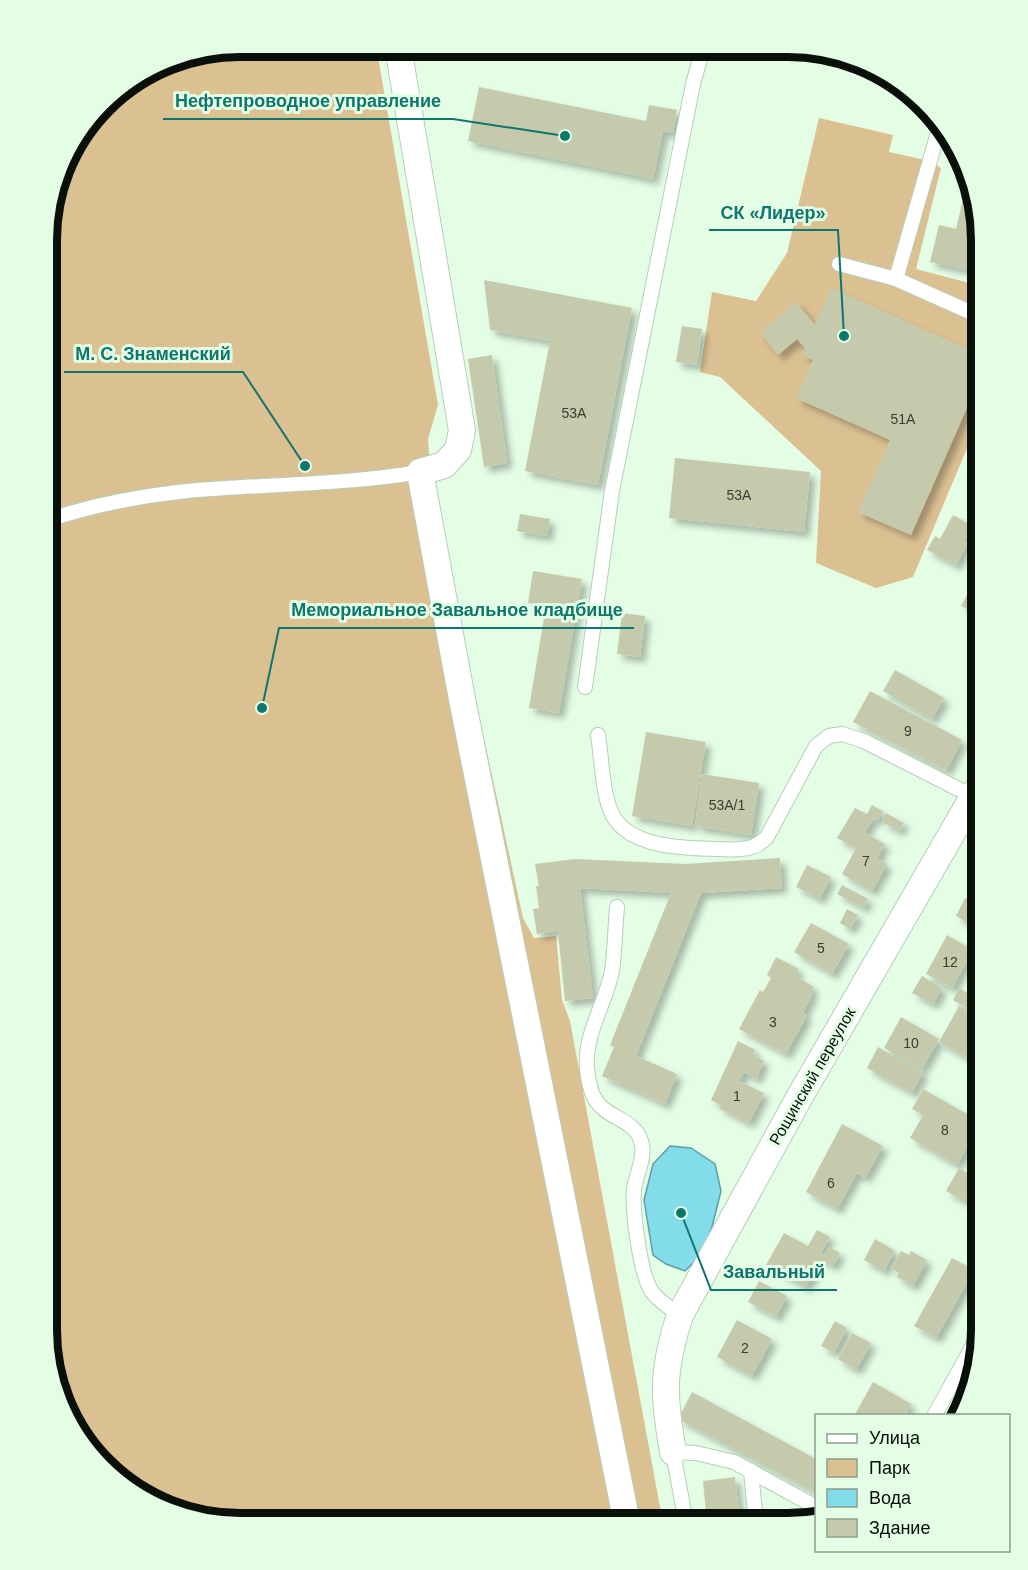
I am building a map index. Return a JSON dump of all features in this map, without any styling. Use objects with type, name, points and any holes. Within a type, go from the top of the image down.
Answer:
[{"type":"street","points":[[400,57],[462,430],[458,450],[444,465],[420,472],[462,699],[625,1513]]},
{"type":"street","name":"Рощинский переулок","points":[[674,1452],[665,1409],[665,1378],[670,1347],[680,1315],[799,1098],[971,810]]},
{"type":"lane","points":[[585,687],[612,491],[693,84],[700,57]]},
{"type":"lane","points":[[896,279],[937,135]]},
{"type":"lane","points":[[839,264],[896,279],[971,313]]},
{"type":"lane","points":[[57,517],[78,510],[143,497],[187,491],[331,482],[420,472]]},
{"type":"lane","points":[[598,735],[608,802],[614,817],[627,831],[650,841],[676,848],[741,849],[760,844],[767,837],[816,746],[829,736],[842,734],[864,741],[971,799]]},
{"type":"lane","points":[[617,907],[612,969],[605,998],[590,1038],[587,1065],[590,1087],[598,1103],[631,1125],[641,1136],[643,1149],[633,1202],[644,1272],[651,1291],[665,1306],[680,1315]]},
{"type":"lane","points":[[935,1414],[969,1352]]},
{"type":"lane","points":[[684,1513],[674,1452],[715,1456],[734,1462],[815,1506]]},
{"type":"lane","points":[[751,1471],[755,1513]]},
{"type":"green space","points":[[240,57],[378,57],[438,405],[428,439],[432,499],[523,918],[534,938],[556,936],[562,1000],[570,1021],[661,1513],[240,1513],[216,1511],[192,1507],[148,1489],[111,1459],[81,1422],[71,1400],[63,1378],[57,1330],[57,240],[63,192],[81,148],[102,119],[119,102],[148,81],[170,71],[192,63]]},
{"type":"green space","points":[[819,118],[893,135],[889,152],[930,161],[941,168],[916,269],[971,283],[971,439],[913,577],[876,588],[816,563],[821,471],[720,377],[700,372],[712,292],[756,301],[787,253]]},
{"type":"water","points":[[670,1146],[691,1148],[715,1164],[721,1191],[702,1254],[685,1271],[666,1264],[653,1255],[644,1200],[653,1164]]},
{"type":"building","points":[[479,87],[646,121],[649,105],[677,110],[673,133],[663,131],[653,179],[468,141]]},
{"type":"building","points":[[964,193],[971,228],[971,271],[930,262],[939,225],[956,229]]},
{"type":"building","points":[[484,280],[632,308],[598,485],[525,471],[550,341],[490,330]]},
{"type":"building","points":[[831,288],[971,351],[971,399],[911,535],[858,512],[890,440],[796,398],[813,360],[802,355],[805,348],[797,339],[778,355],[760,332],[796,302],[815,325]]},
{"type":"building","points":[[682,326],[702,329],[697,365],[676,362]]},
{"type":"building","points":[[492,355],[507,463],[484,467],[468,359]]},
{"type":"building","points":[[675,458],[810,472],[804,532],[669,518]]},
{"type":"building","points":[[520,514],[550,519],[547,536],[517,531]]},
{"type":"building","points":[[953,515],[971,525],[964,542],[967,544],[956,565],[927,550],[935,536],[940,539]]},
{"type":"building","points":[[533,571],[582,579],[559,713],[529,708],[546,606],[528,603]]},
{"type":"building","points":[[971,587],[971,611],[961,606]]},
{"type":"building","points":[[622,613],[645,616],[640,657],[617,654]]},
{"type":"building","points":[[895,670],[944,698],[932,719],[883,691]]},
{"type":"building","points":[[870,691],[962,740],[946,771],[853,722]]},
{"type":"building","points":[[646,732],[706,742],[692,826],[632,816]]},
{"type":"building","points":[[702,774],[759,783],[751,835],[695,826]]},
{"type":"building","points":[[872,805],[883,811],[878,820],[873,818],[865,833],[885,844],[877,858],[887,864],[872,891],[842,874],[856,848],[837,838],[855,808],[867,814]]},
{"type":"building","points":[[886,813],[904,823],[899,831],[882,822]]},
{"type":"building","points":[[780,858],[782,888],[701,893],[636,1056],[677,1074],[665,1104],[602,1076],[614,1047],[610,1045],[671,893],[580,888],[593,998],[565,1001],[558,931],[537,934],[533,909],[539,908],[536,886],[539,886],[535,864],[575,859],[685,864]]},
{"type":"building","points":[[807,865],[831,877],[820,899],[796,887]]},
{"type":"building","points":[[842,885],[868,899],[864,908],[837,894]]},
{"type":"building","points":[[965,898],[971,901],[971,924],[956,916]]},
{"type":"building","points":[[847,909],[858,915],[850,929],[840,923]]},
{"type":"building","points":[[811,923],[849,944],[832,974],[794,952]]},
{"type":"building","points":[[947,935],[971,949],[971,954],[952,988],[926,974]]},
{"type":"building","points":[[776,957],[799,969],[795,976],[814,987],[803,1013],[807,1015],[786,1054],[739,1029],[760,990],[763,992],[771,978],[767,975]]},
{"type":"building","points":[[922,976],[942,988],[933,1004],[912,993]]},
{"type":"building","points":[[959,988],[971,995],[971,1010],[953,1000]]},
{"type":"building","points":[[959,1006],[971,1013],[971,1060],[939,1042]]},
{"type":"building","points":[[901,1017],[939,1039],[922,1069],[884,1048]]},
{"type":"building","points":[[738,1041],[755,1050],[753,1055],[764,1061],[756,1079],[744,1072],[739,1081],[764,1093],[749,1123],[719,1108],[721,1105],[711,1100]]},
{"type":"building","points":[[878,1047],[923,1072],[912,1093],[867,1068]]},
{"type":"building","points":[[923,1089],[971,1116],[971,1140],[957,1165],[910,1138],[923,1115],[912,1109]]},
{"type":"building","points":[[842,1124],[883,1146],[865,1178],[857,1173],[837,1209],[806,1192]]},
{"type":"building","points":[[959,1168],[971,1175],[971,1191],[965,1201],[946,1191]]},
{"type":"building","points":[[817,1230],[830,1237],[806,1287],[766,1265],[784,1233],[808,1246]]},
{"type":"building","points":[[875,1239],[895,1251],[884,1271],[864,1260]]},
{"type":"building","points":[[829,1247],[840,1253],[833,1266],[821,1260]]},
{"type":"building","points":[[901,1251],[909,1255],[911,1251],[927,1260],[913,1286],[897,1277],[899,1273],[891,1269]]},
{"type":"building","points":[[952,1258],[971,1268],[971,1275],[936,1338],[914,1326]]},
{"type":"building","points":[[759,1281],[787,1296],[776,1317],[748,1302]]},
{"type":"building","points":[[737,1320],[772,1339],[752,1376],[717,1357]]},
{"type":"building","points":[[835,1321],[847,1328],[834,1353],[821,1346]]},
{"type":"building","points":[[852,1333],[871,1343],[856,1370],[838,1359]]},
{"type":"building","points":[[873,1382],[911,1404],[906,1414],[855,1414]]},
{"type":"building","points":[[692,1392],[815,1458],[815,1492],[678,1419]]},
{"type":"building","points":[[735,1477],[739,1513],[706,1513],[703,1481]]},
{"type":"place","name":"Нефтепроводное управление","points":[[565,136]]},
{"type":"place","name":"СК «Лидер»","points":[[844,336]]},
{"type":"place","name":"М. С. Знаменский","points":[[305,466]]},
{"type":"place","name":"Мемориальное Завальное кладбище","points":[[262,708]]},
{"type":"place","name":"Завальный","points":[[681,1213]]}]
